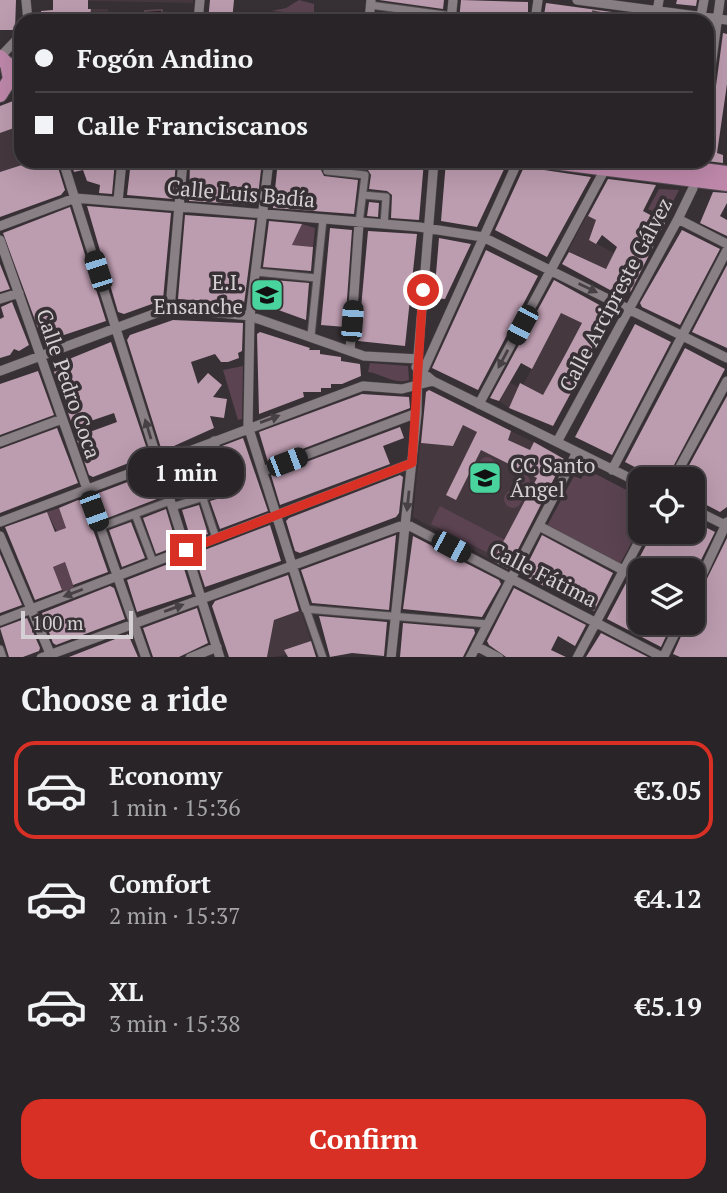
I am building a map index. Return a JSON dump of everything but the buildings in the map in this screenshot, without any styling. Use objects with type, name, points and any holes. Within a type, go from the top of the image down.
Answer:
[{"type":"main road","points":[[10,64],[10,89]]},
{"type":"main road","points":[[598,168],[727,173]]},
{"type":"main road","points":[[697,170],[727,184]]},
{"type":"street","points":[[577,0],[657,14],[659,0]]},
{"type":"street","points":[[714,61],[722,19],[720,0]]},
{"type":"street","points":[[371,3],[430,14]]},
{"type":"street","points":[[65,168],[220,657]]},
{"type":"street","points":[[118,201],[121,168]]},
{"type":"street","points":[[170,308],[182,168]]},
{"type":"street","points":[[268,168],[250,316],[248,426],[323,657]]},
{"type":"street","points":[[413,359],[420,343],[427,228],[434,168]]},
{"type":"street","points":[[391,657],[420,371],[515,168]]},
{"type":"street","points":[[479,404],[605,169]]},
{"type":"street","name":"Calle Arcipreste Gálvez","points":[[557,442],[678,219],[697,170]]},
{"type":"street","points":[[327,171],[365,175],[350,351]]},
{"type":"street","points":[[363,195],[386,197],[384,224]]},
{"type":"street","name":"Calle Luis Badía","points":[[0,226],[75,198],[427,228],[483,237],[727,358]]},
{"type":"street","points":[[311,337],[323,219]]},
{"type":"street","points":[[678,219],[727,244]]},
{"type":"street","name":"Calle Pedro Coca","points":[[0,240],[146,657]]},
{"type":"street","points":[[612,470],[727,250]]},
{"type":"street","points":[[256,272],[316,278]]},
{"type":"street","points":[[0,299],[19,293]]},
{"type":"street","points":[[0,371],[170,308],[250,316],[350,351],[380,357],[413,359]]},
{"type":"street","points":[[420,343],[433,346]]},
{"type":"street","points":[[413,359],[420,371],[433,381],[628,478]]},
{"type":"street","points":[[0,522],[248,426],[363,386],[402,389],[433,381]]},
{"type":"street","points":[[680,467],[727,381]]},
{"type":"street","points":[[262,471],[417,413]]},
{"type":"street","points":[[0,442],[62,419]]},
{"type":"street","points":[[100,527],[135,514],[229,489],[214,440]]},
{"type":"street","points":[[187,450],[216,538]]},
{"type":"street","points":[[470,657],[577,452]]},
{"type":"street","points":[[0,621],[412,463]]},
{"type":"street","points":[[135,514],[153,562]]},
{"type":"street","points":[[705,514],[726,524],[705,569]]},
{"type":"street","points":[[0,536],[48,656],[291,564],[406,524]]},
{"type":"street","name":"Calle Fátima","points":[[406,524],[664,657]]},
{"type":"street","points":[[539,526],[623,570]]},
{"type":"street","points":[[577,657],[637,544]]},
{"type":"street","points":[[306,609],[488,624]]},
{"type":"street","points":[[664,657],[674,635]]},
{"type":"street","points":[[477,646],[499,657]]},
{"type":"street","points":[[190,657],[217,647]]},
{"type":"street","points":[[0,649],[4,657]]},
{"type":"shaded area","points":[[42,0],[193,0],[193,3]]},
{"type":"shaded area","points":[[299,0],[314,4],[314,14],[271,11],[286,8]]},
{"type":"shaded area","points":[[91,9],[108,9],[109,14],[90,14]]},
{"type":"shaded area","points":[[162,10],[162,14],[144,14],[145,11]]},
{"type":"shaded area","points":[[14,128],[14,168],[0,172],[0,133]]},
{"type":"shaded area","points":[[659,189],[679,190],[665,217],[648,209]]},
{"type":"shaded area","points":[[587,215],[596,220],[590,240],[614,253],[606,269],[568,251]]},
{"type":"shaded area","points":[[302,224],[315,228],[313,247],[292,245]]},
{"type":"shaded area","points":[[561,313],[582,323],[543,395],[523,385]]},
{"type":"shaded area","points":[[370,363],[408,366],[409,380],[393,380],[368,372]]},
{"type":"shaded area","points":[[243,366],[242,419],[238,420],[223,370]]},
{"type":"shaded area","points":[[510,383],[519,387],[509,408],[499,401]]},
{"type":"shaded area","name":"CC Santo Ángel","points":[[477,414],[557,454],[493,561],[413,517],[420,443],[453,446],[465,421],[473,422]]},
{"type":"shaded area","points":[[487,457],[493,459],[493,471],[487,473],[481,471],[479,465],[481,459]]},
{"type":"shaded area","points":[[586,469],[628,491],[628,544],[631,544],[620,564],[547,526],[574,476],[581,479]]},
{"type":"shaded area","points":[[478,473],[484,475],[484,487],[478,489],[472,487],[470,481],[472,475]]},
{"type":"shaded area","points":[[519,474],[525,474],[530,482],[528,488],[519,490],[514,485],[514,479]]},
{"type":"shaded area","points":[[513,490],[519,493],[522,499],[519,505],[513,508],[507,505],[504,499],[507,493]]},
{"type":"shaded area","points":[[440,506],[505,540],[496,557],[431,524]]},
{"type":"shaded area","points":[[59,508],[66,528],[57,532],[47,512]]},
{"type":"shaded area","points":[[65,562],[74,588],[63,592],[53,567]]},
{"type":"shaded area","points":[[301,611],[311,641],[287,655],[267,657],[274,620]]},
{"type":"tunnel","points":[[596,14],[597,10]]},
{"type":"place","name":"E.I. Ensanche","points":[[267,295]]},
{"type":"place","name":"CC Santo Ángel","points":[[485,478]]},
{"type":"route","points":[[186,550],[412,463],[423,290]]}]
